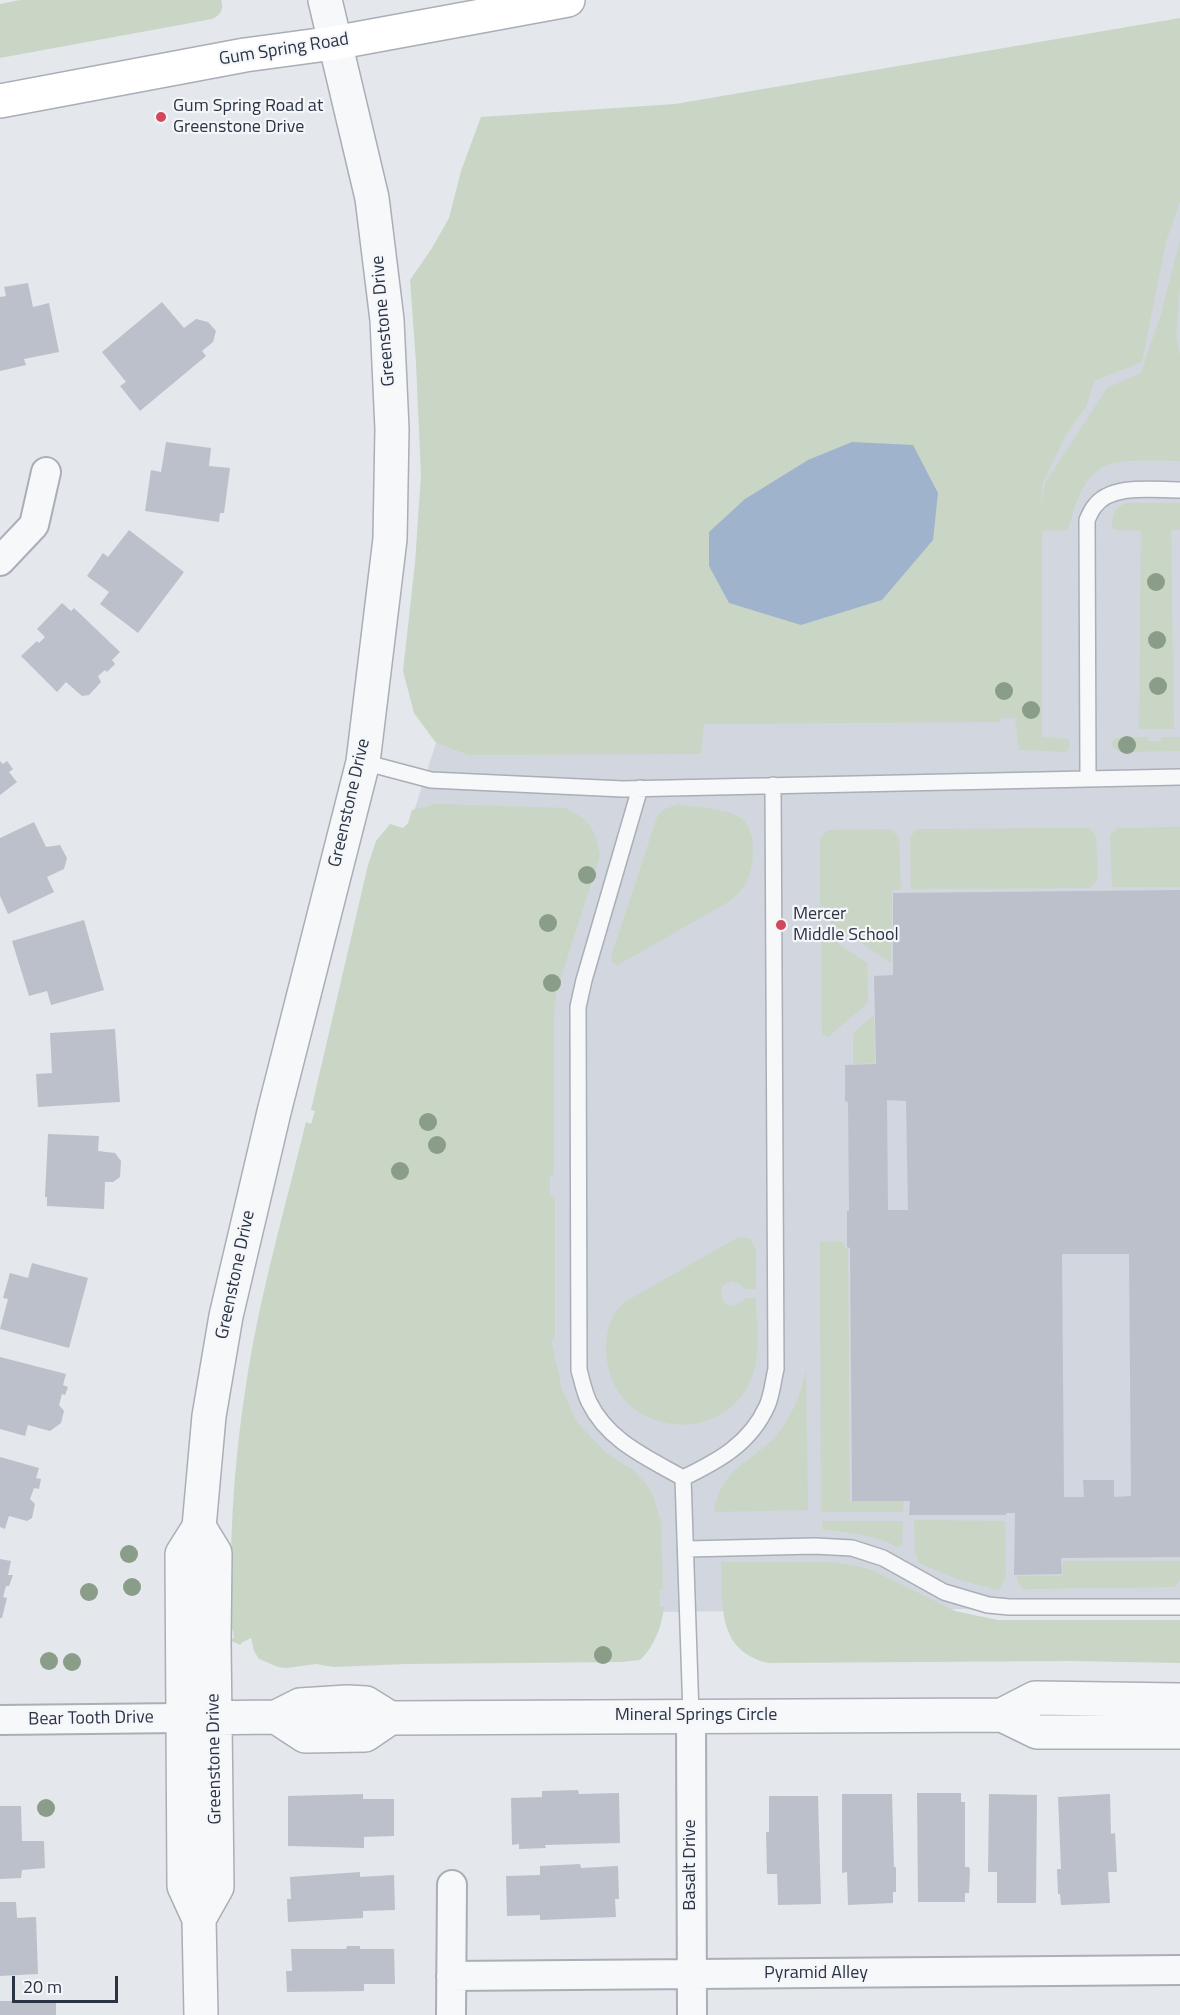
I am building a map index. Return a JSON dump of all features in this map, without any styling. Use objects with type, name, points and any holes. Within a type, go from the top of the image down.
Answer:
[{"type":"main road","name":"Gum Spring Road","points":[[0,101],[245,55],[334,43],[568,0]]},
{"type":"street","name":"Greenstone Drive","points":[[201,2015],[200,1919],[184,1886],[181,1718],[182,1554],[199,1527],[208,1416],[228,1305],[274,1112],[363,762],[390,539],[392,429],[387,321],[372,198],[325,0]]},
{"type":"street","points":[[0,561],[34,525],[46,472]]},
{"type":"street","name":"Greenstone Drive","points":[[199,1527],[215,1553],[214,1717],[217,1887],[200,1919]]},
{"type":"street","name":"Mineral Springs Circle","points":[[181,1718],[276,1717],[305,1736],[365,1735],[390,1718],[1002,1714],[1035,1698],[1180,1700]]},
{"type":"street","name":"Mineral Springs Circle","points":[[1002,1714],[1037,1732],[1180,1732]]},
{"type":"street","name":"Basalt Drive","points":[[691,1716],[692,2015]]},
{"type":"street","name":"Bear Tooth Drive","points":[[0,1720],[181,1718]]},
{"type":"street","points":[[452,1885],[452,2015]]},
{"type":"street","points":[[1180,1949],[1180,1984]]},
{"type":"street","name":"Pyramid Alley","points":[[451,1976],[1180,1970]]},
{"type":"lane","points":[[1088,778],[1087,520],[1094,506],[1108,495],[1126,491],[1180,490]]},
{"type":"lane","points":[[363,762],[431,780],[640,788],[1180,777]]},
{"type":"lane","points":[[683,1478],[720,1460],[755,1427],[768,1405],[776,1369],[773,785]]},
{"type":"lane","points":[[640,788],[584,980],[579,1007],[579,1370],[588,1400],[601,1423],[617,1439],[683,1478]]},
{"type":"lane","points":[[683,1478],[691,1716]]},
{"type":"lane","points":[[686,1549],[815,1546],[852,1548],[883,1558],[944,1592],[988,1605],[1180,1607]]},
{"type":"shaded area","name":"Mercer Middle School","points":[[1180,75],[1180,1607],[324,1615],[407,833],[436,743],[467,755],[471,754],[1026,508]]},
{"type":"green space","points":[[20,0],[221,0],[222,9],[218,16],[212,19],[0,58],[0,4]]},
{"type":"green space","points":[[1180,18],[1180,201],[1166,242],[1142,362],[1094,381],[1086,407],[1067,433],[1043,482],[1040,512],[1045,483],[1107,388],[1141,373],[1161,314],[1180,240],[1180,286],[1176,337],[1180,355],[1180,461],[1119,462],[1106,466],[1094,473],[1085,485],[1069,528],[1042,531],[1042,737],[1068,739],[1070,746],[1066,752],[1019,750],[1015,718],[1001,718],[1000,722],[704,724],[701,753],[697,754],[467,755],[436,743],[414,713],[403,671],[415,563],[421,475],[410,280],[449,218],[461,171],[481,117],[675,104]]},
{"type":"green space","points":[[1127,503],[1180,503],[1180,530],[1171,530],[1174,729],[1139,729],[1141,531],[1116,530],[1112,525],[1117,509]]},
{"type":"green space","points":[[1148,737],[1149,741],[1161,741],[1161,737],[1180,737],[1180,751],[1120,752],[1112,747],[1112,742],[1116,738]]},
{"type":"green space","points":[[437,804],[565,808],[586,821],[594,832],[598,847],[600,856],[556,993],[554,1175],[550,1175],[550,1196],[555,1197],[555,1339],[551,1340],[562,1390],[577,1422],[605,1452],[633,1470],[648,1486],[661,1523],[663,1589],[659,1590],[660,1607],[664,1607],[663,1614],[653,1643],[640,1660],[334,1667],[316,1664],[287,1668],[278,1667],[259,1659],[254,1651],[251,1638],[241,1645],[230,1639],[234,1638],[233,1630],[231,1630],[231,1569],[235,1476],[251,1352],[306,1122],[311,1124],[315,1111],[311,1110],[368,865],[376,841],[390,824],[403,828],[408,823],[412,810]]},
{"type":"green space","points":[[678,804],[730,813],[745,822],[751,833],[753,846],[752,866],[748,879],[735,897],[728,902],[618,965],[612,962],[611,957],[657,817],[663,810]]},
{"type":"green space","points":[[1180,827],[1180,887],[1112,887],[1110,835],[1117,828]]},
{"type":"green space","points":[[1089,828],[1096,836],[1098,880],[1090,888],[911,889],[910,837],[917,829]]},
{"type":"green space","points":[[890,829],[899,837],[901,890],[892,890],[891,963],[820,915],[820,838],[828,830]]},
{"type":"green space","points":[[827,936],[867,963],[868,1003],[828,1037],[822,1034],[821,940]]},
{"type":"green space","points":[[874,1015],[875,1063],[853,1064],[853,1033]]},
{"type":"green space","points":[[742,1237],[750,1239],[756,1249],[756,1289],[744,1289],[732,1281],[722,1286],[721,1292],[724,1302],[731,1306],[740,1303],[745,1298],[756,1298],[758,1342],[755,1367],[743,1394],[723,1413],[699,1423],[674,1424],[649,1418],[628,1403],[612,1381],[606,1344],[612,1318],[625,1302]]},
{"type":"green space","points":[[820,1241],[844,1242],[845,1248],[848,1249],[850,1501],[904,1501],[903,1512],[821,1512]]},
{"type":"green space","points":[[806,1370],[808,1510],[714,1512],[717,1498],[728,1478],[771,1441],[784,1426],[798,1399]]},
{"type":"green space","points":[[914,1520],[1005,1521],[1006,1576],[999,1590],[960,1580],[919,1563],[915,1551]]},
{"type":"green space","points":[[822,1521],[903,1521],[902,1543],[898,1548],[871,1537],[822,1529]]},
{"type":"green space","points":[[1063,1561],[1180,1561],[1180,1580],[1175,1587],[1023,1589],[1017,1581],[1017,1576],[1063,1576]]},
{"type":"green space","points":[[721,1562],[830,1562],[857,1566],[872,1570],[955,1611],[998,1620],[1180,1620],[1180,1663],[1071,1661],[768,1663],[751,1657],[739,1648],[731,1637],[723,1609]]},
{"type":"water","points":[[852,442],[913,445],[938,493],[933,540],[882,600],[801,625],[729,603],[709,566],[709,532],[745,499],[808,460]]},
{"type":"building","points":[[28,283],[33,307],[49,303],[59,352],[24,359],[26,365],[0,371],[0,297],[6,296],[4,287]]},
{"type":"building","points":[[162,302],[184,328],[196,319],[208,322],[216,331],[213,342],[202,351],[206,356],[140,411],[120,386],[126,382],[102,352]]},
{"type":"building","points":[[166,442],[211,448],[209,466],[230,468],[224,513],[220,513],[219,522],[145,511],[151,470],[161,472]]},
{"type":"building","points":[[129,530],[184,572],[138,633],[100,604],[109,592],[87,576],[103,553],[108,557]]},
{"type":"building","points":[[62,603],[71,611],[74,608],[120,652],[112,660],[115,664],[107,672],[105,670],[98,676],[101,682],[89,695],[82,696],[66,682],[57,692],[21,656],[37,641],[39,643],[45,637],[37,629]]},
{"type":"building","points":[[0,761],[3,764],[7,761],[13,769],[9,772],[17,782],[0,795]]},
{"type":"building","points":[[34,822],[46,847],[60,845],[67,858],[64,869],[47,877],[54,892],[8,914],[0,896],[0,838]]},
{"type":"building","name":"Mercer Middle School","points":[[1180,890],[1180,1557],[1061,1558],[1062,1574],[1014,1575],[1015,1513],[1006,1513],[1006,1515],[909,1515],[910,1501],[852,1501],[850,1248],[847,1247],[848,1102],[845,1101],[845,1065],[876,1064],[874,976],[893,975],[893,893]],"holes":[[[887,1100],[906,1101],[908,1210],[888,1210]],[[1062,1254],[1129,1254],[1131,1496],[1114,1497],[1114,1480],[1083,1480],[1084,1497],[1064,1497]]]},
{"type":"building","points":[[84,920],[104,990],[51,1005],[47,991],[29,996],[12,941]]},
{"type":"building","points":[[115,1029],[120,1102],[38,1107],[36,1074],[52,1073],[50,1033]]},
{"type":"building","points":[[48,1134],[99,1136],[98,1151],[115,1153],[121,1161],[120,1177],[113,1182],[105,1182],[104,1209],[47,1206],[47,1197],[45,1197]]},
{"type":"building","points":[[32,1263],[88,1278],[69,1348],[0,1329],[8,1299],[3,1298],[10,1273],[28,1278]]},
{"type":"building","points":[[0,1357],[66,1374],[63,1385],[68,1387],[65,1395],[62,1394],[59,1405],[64,1411],[61,1423],[50,1431],[28,1425],[25,1436],[0,1429]]},
{"type":"building","points":[[0,1457],[39,1468],[36,1478],[41,1479],[39,1489],[34,1488],[30,1499],[35,1504],[32,1518],[27,1521],[9,1516],[5,1529],[0,1527]]},
{"type":"building","points":[[0,1559],[11,1561],[8,1575],[13,1575],[9,1586],[6,1586],[3,1597],[7,1598],[2,1618],[0,1618]]},
{"type":"building","points":[[578,1790],[579,1794],[619,1793],[620,1843],[545,1845],[546,1848],[519,1849],[519,1844],[512,1845],[511,1798],[542,1797],[542,1791]]},
{"type":"building","points":[[917,1793],[961,1793],[961,1802],[965,1802],[965,1867],[969,1867],[970,1870],[969,1893],[965,1893],[965,1902],[918,1902]]},
{"type":"building","points":[[363,1794],[363,1799],[394,1799],[394,1836],[364,1837],[364,1848],[288,1846],[288,1796]]},
{"type":"building","points":[[842,1794],[892,1794],[894,1867],[896,1867],[896,1892],[893,1892],[893,1903],[848,1905],[847,1872],[842,1873]]},
{"type":"building","points":[[989,1794],[1037,1795],[1036,1903],[997,1903],[997,1872],[988,1872]]},
{"type":"building","points":[[1110,1794],[1111,1834],[1115,1833],[1117,1872],[1108,1872],[1110,1903],[1061,1905],[1057,1869],[1061,1869],[1058,1797]]},
{"type":"building","points":[[769,1796],[818,1796],[821,1904],[778,1905],[777,1874],[767,1874],[766,1832],[769,1832]]},
{"type":"building","points":[[0,1806],[21,1806],[22,1841],[44,1841],[45,1868],[22,1870],[21,1878],[0,1879]]},
{"type":"building","points":[[580,1864],[581,1868],[618,1866],[619,1899],[615,1899],[616,1917],[540,1920],[540,1915],[507,1916],[506,1876],[540,1875],[540,1866]]},
{"type":"building","points":[[360,1872],[360,1877],[394,1875],[395,1910],[363,1911],[363,1918],[288,1922],[287,1899],[291,1899],[290,1877]]},
{"type":"building","points":[[0,1902],[16,1902],[17,1918],[36,1917],[38,1974],[0,1976]]},
{"type":"building","points":[[347,1946],[360,1946],[360,1949],[394,1949],[395,1984],[364,1984],[364,1991],[287,1992],[286,1971],[292,1971],[291,1949],[346,1949]]},
{"type":"building","points":[[0,2001],[56,2001],[56,2015],[0,2015]]},
{"type":"place","name":"Gum Spring Road at Greenstone Drive","points":[[161,117]]},
{"type":"place","name":"Mercer Middle School","points":[[781,925]]}]
